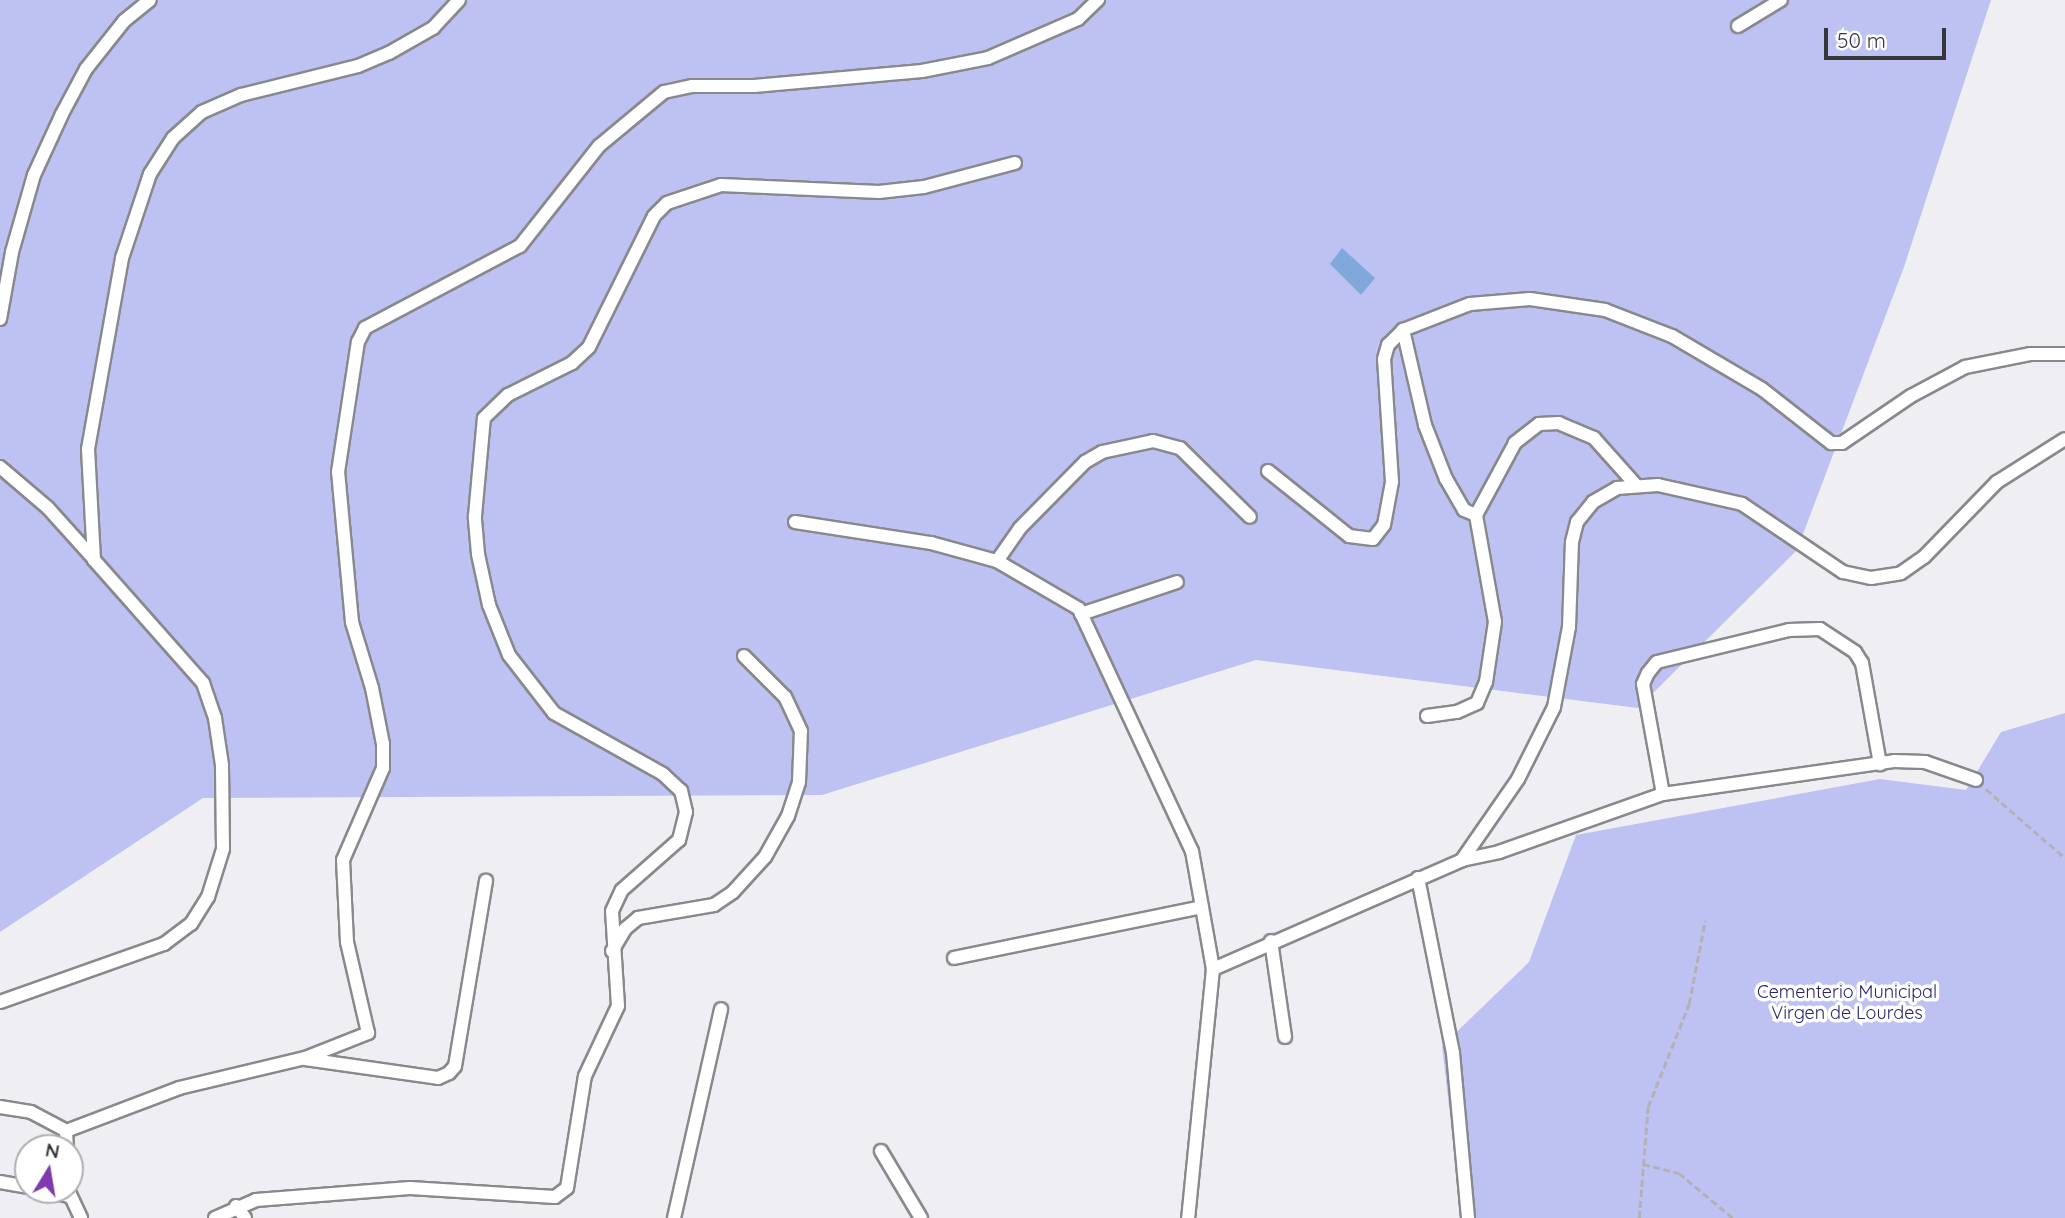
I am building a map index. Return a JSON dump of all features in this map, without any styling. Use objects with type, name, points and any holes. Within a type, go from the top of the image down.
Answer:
[{"type":"street","points":[[0,319],[12,252],[34,175],[62,114],[86,69],[124,21],[150,0]]},
{"type":"street","points":[[94,560],[88,449],[122,258],[137,205],[173,138],[202,112],[241,95],[358,66],[389,53],[433,28],[458,0]]},
{"type":"street","points":[[0,1107],[30,1112],[66,1131],[179,1088],[305,1058],[366,1037],[368,1027],[347,942],[343,860],[383,768],[383,744],[372,688],[352,622],[338,472],[358,342],[365,328],[520,246],[598,146],[664,92],[692,86],[754,86],[922,71],[974,60],[1078,19],[1098,0]]},
{"type":"street","points":[[1738,26],[1781,0]]},
{"type":"street","points":[[215,1218],[236,1206],[256,1200],[410,1188],[562,1194],[585,1076],[618,1006],[611,951],[612,911],[622,890],[679,839],[686,812],[681,791],[663,774],[554,713],[509,655],[489,605],[478,554],[475,516],[484,418],[508,395],[572,363],[589,347],[654,216],[667,203],[721,185],[880,192],[913,188],[1015,163]]},
{"type":"street","points":[[1268,471],[1349,536],[1373,539],[1384,525],[1392,482],[1384,359],[1388,345],[1403,330],[1470,304],[1530,299],[1605,310],[1672,336],[1762,389],[1831,443],[1842,443],[1910,396],[1965,368],[2008,357],[2065,354]]},
{"type":"street","points":[[1403,330],[1412,378],[1446,479],[1456,501],[1476,515]]},
{"type":"street","points":[[1427,716],[1457,712],[1477,703],[1486,682],[1495,621],[1476,515],[1515,443],[1539,424],[1559,423],[1594,438],[1635,484]]},
{"type":"street","points":[[1462,860],[1518,779],[1554,706],[1569,627],[1572,542],[1577,523],[1593,502],[1617,488],[1635,484],[1709,493],[1742,504],[1843,572],[1871,578],[1901,573],[1924,557],[1997,482],[2065,439]]},
{"type":"street","points":[[997,561],[1020,528],[1085,462],[1102,452],[1153,441],[1180,448],[1250,517]]},
{"type":"street","points":[[0,467],[48,508],[203,683],[215,718],[222,765],[223,849],[208,897],[191,923],[164,944],[0,1002]]},
{"type":"street","points":[[794,522],[931,543],[997,561],[1038,582],[1081,614],[1192,851],[1202,907],[1213,970],[1188,1218]]},
{"type":"street","points":[[1081,614],[1177,582]]},
{"type":"street","points":[[1663,794],[1643,684],[1647,673],[1657,662],[1789,630],[1820,629],[1855,652],[1862,663],[1880,764]]},
{"type":"street","points":[[611,951],[625,929],[638,918],[714,905],[733,892],[765,857],[788,816],[799,782],[801,731],[785,697],[744,656]]},
{"type":"street","points":[[1213,970],[1271,941],[1418,877],[1462,860],[1499,852],[1663,794],[1880,764],[1925,762],[1976,780]]},
{"type":"street","points":[[1418,877],[1453,1053],[1468,1218]]},
{"type":"street","points":[[305,1058],[438,1078],[449,1073],[455,1066],[486,881]]},
{"type":"street","points":[[954,958],[1202,907]]},
{"type":"street","points":[[1271,941],[1285,1037]]},
{"type":"street","points":[[674,1218],[721,1009]]},
{"type":"street","points":[[881,1151],[921,1218]]},
{"type":"street","points":[[236,1206],[245,1218]]},
{"type":"path","points":[[1976,780],[2065,858]]},
{"type":"path","points":[[1639,1218],[1648,1107],[1689,1004],[1704,921]]},
{"type":"path","points":[[1643,1164],[1679,1172],[1733,1218]]},
{"type":"green space","points":[[0,0],[1991,0],[1904,267],[1797,550],[1638,708],[1256,660],[822,795],[203,798],[0,932]]},
{"type":"green space","name":"Cementerio Municipal Virgen de Lourdes","points":[[2065,713],[2065,1218],[1462,1218],[1442,1046],[1529,962],[1576,835],[1880,779],[1966,790],[2001,732]]},
{"type":"shaded area","points":[[1342,248],[1375,278],[1361,295],[1330,264]]}]
